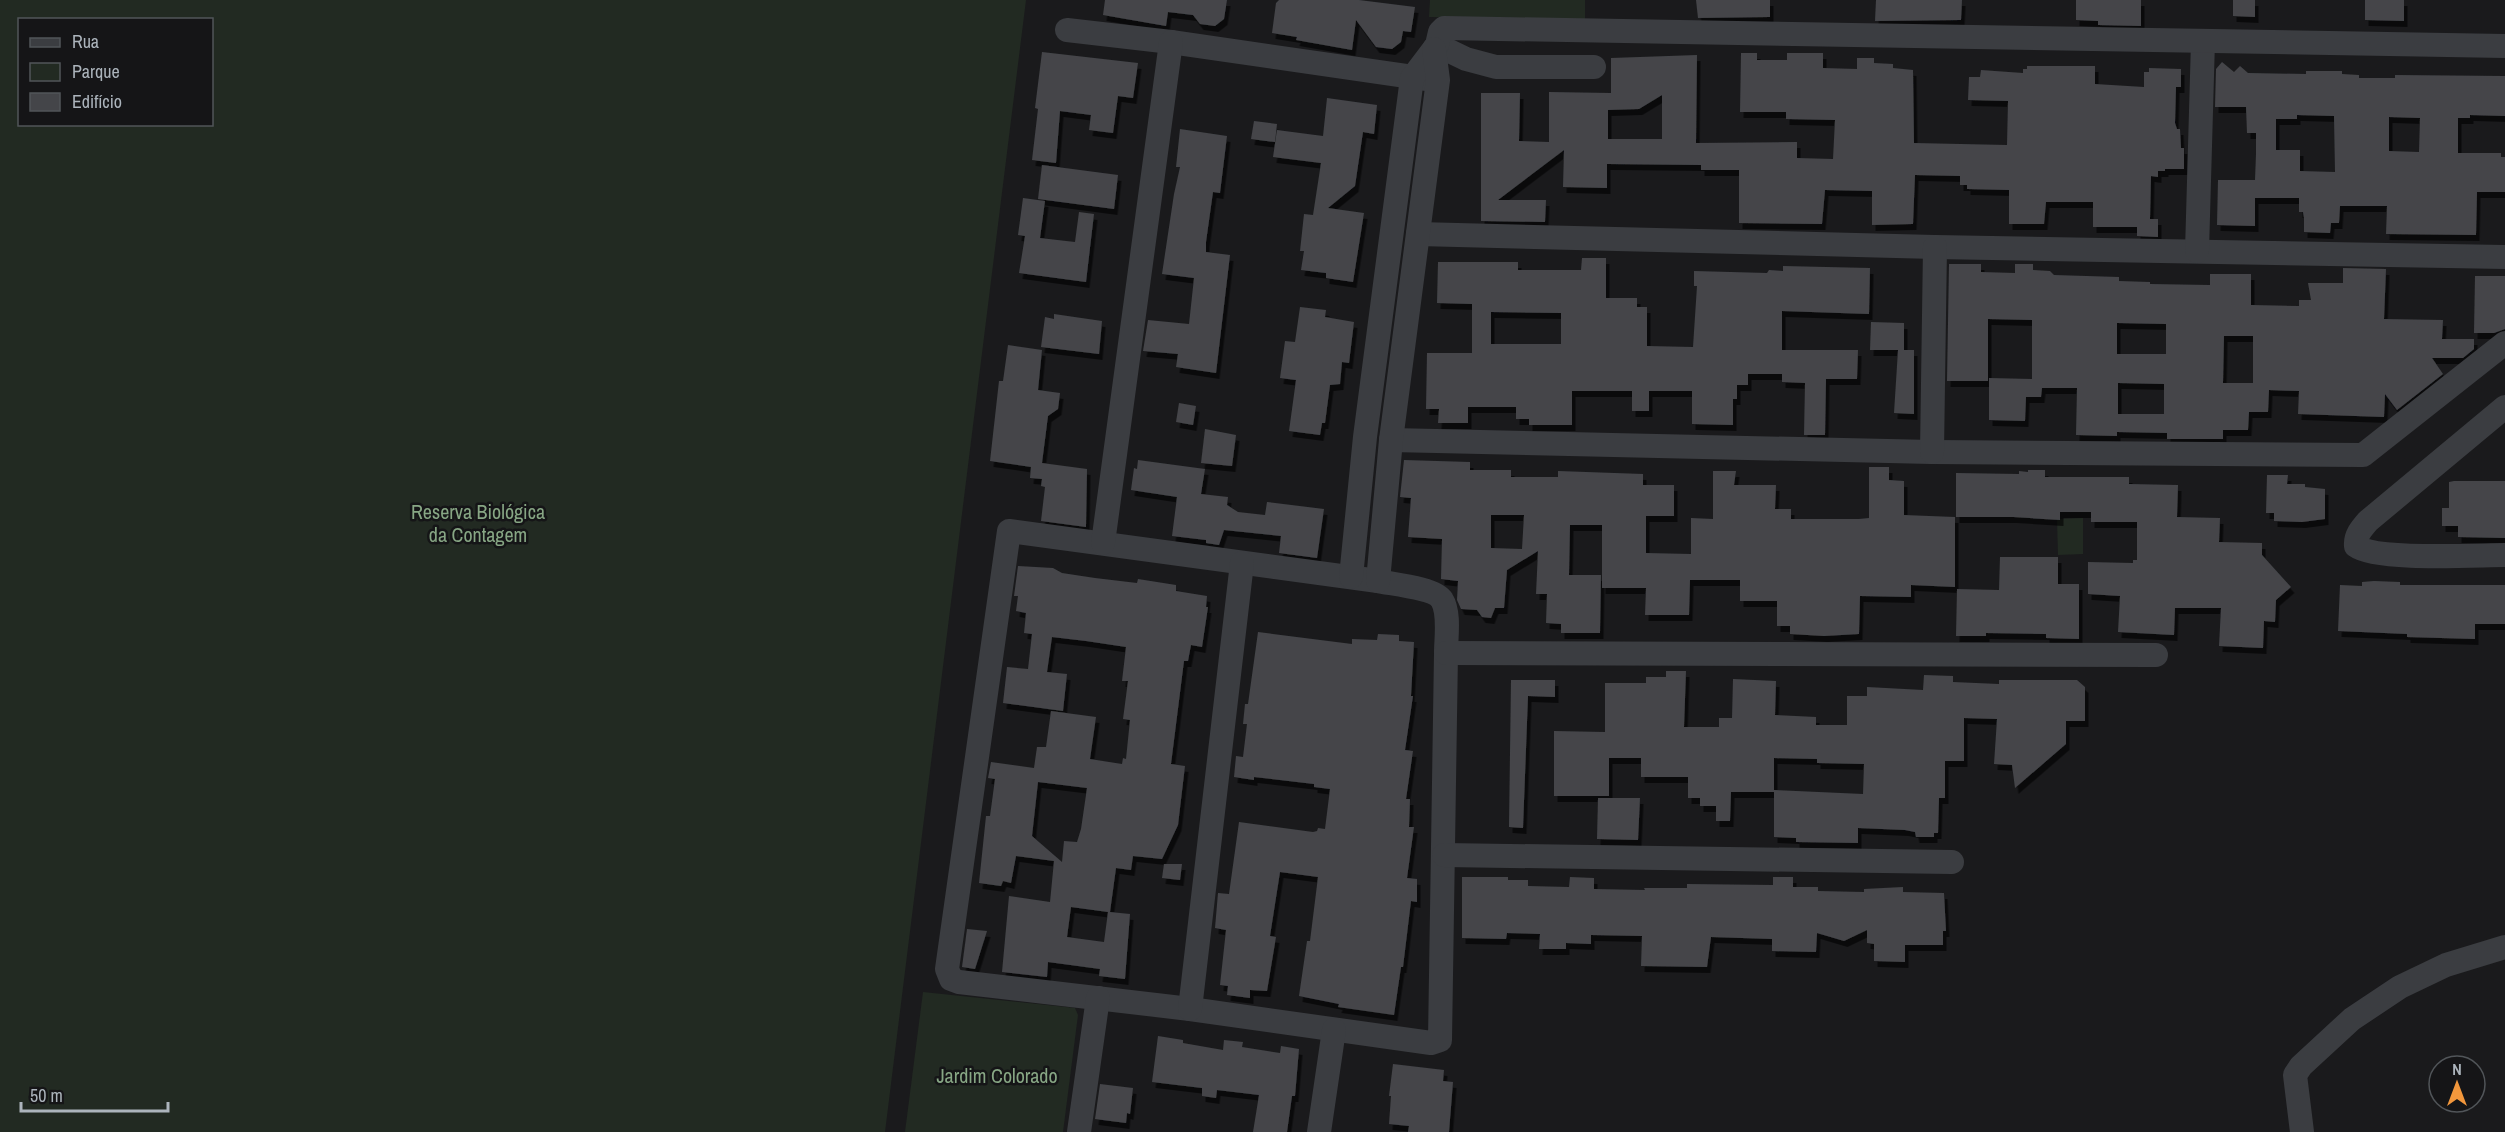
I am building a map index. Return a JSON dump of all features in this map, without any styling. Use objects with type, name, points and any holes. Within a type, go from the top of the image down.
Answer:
[{"type":"street","points":[[1351,577],[1375,357],[1412,78],[1435,47],[1440,32],[1447,28],[2505,46]]},
{"type":"street","points":[[1067,30],[1171,42],[1438,80]]},
{"type":"street","points":[[2197,251],[2203,41]]},
{"type":"street","points":[[1103,543],[1171,42]]},
{"type":"street","points":[[1435,47],[1496,67],[1594,67]]},
{"type":"street","points":[[1378,581],[1391,440],[1438,80],[1435,47]]},
{"type":"street","points":[[1418,234],[1935,247],[2505,257]]},
{"type":"street","points":[[1932,452],[1935,247]]},
{"type":"street","points":[[1391,440],[1932,452],[2363,455],[2505,343]]},
{"type":"street","points":[[1375,357],[1402,360]]},
{"type":"street","points":[[2505,407],[2367,521],[2355,540],[2356,546],[2361,549],[2382,554],[2505,555]]},
{"type":"street","points":[[1009,531],[1103,543],[1378,581],[1438,596],[1445,608],[1446,652],[1440,1040],[1431,1043],[1190,1009],[959,982],[951,979],[947,969],[1009,531]]},
{"type":"street","points":[[1190,1009],[1242,563]]},
{"type":"street","points":[[1446,652],[2156,655]]},
{"type":"street","points":[[1444,855],[1952,862]]},
{"type":"street","points":[[2302,1132],[2295,1075],[2301,1066],[2329,1039],[2352,1019],[2400,987],[2446,965],[2505,947]]},
{"type":"street","points":[[1079,1132],[1098,998]]},
{"type":"street","points":[[1319,1132],[1334,1030]]},
{"type":"green space","name":"Reserva Biológica da Contagem","points":[[0,0],[1026,0],[885,1132],[0,1132]]},
{"type":"green space","points":[[1430,0],[1585,0],[1585,19],[1429,17]]},
{"type":"green space","points":[[2083,518],[2083,554],[2058,555],[2057,519]]},
{"type":"green space","name":"Jardim Colorado","points":[[923,992],[1075,1008],[1078,1015],[1063,1132],[905,1132]]},
{"type":"building","points":[[1105,0],[1227,0],[1224,19],[1215,26],[1200,24],[1193,15],[1168,12],[1166,26],[1103,15]]},
{"type":"building","points":[[1279,0],[1359,0],[1415,7],[1411,32],[1403,31],[1401,42],[1392,49],[1376,47],[1356,20],[1352,50],[1296,40],[1297,37],[1272,33],[1276,3]]},
{"type":"building","points":[[1696,0],[1770,0],[1770,17],[1698,18]]},
{"type":"building","points":[[1876,0],[1962,0],[1961,20],[1875,21]]},
{"type":"building","points":[[2076,0],[2141,0],[2141,26],[2098,25],[2098,21],[2076,20]]},
{"type":"building","points":[[2233,0],[2255,0],[2255,17],[2233,16]]},
{"type":"building","points":[[2365,0],[2404,0],[2404,21],[2365,20]]},
{"type":"building","points":[[1042,52],[1138,63],[1133,98],[1118,96],[1113,133],[1089,130],[1091,115],[1060,111],[1056,163],[1032,160],[1038,109],[1035,108]]},
{"type":"building","points":[[1741,53],[1757,53],[1757,60],[1787,60],[1787,53],[1823,53],[1823,68],[1857,69],[1857,58],[1874,58],[1874,63],[1893,64],[1893,68],[1913,70],[1914,143],[2007,145],[2008,101],[1968,100],[1969,77],[1980,77],[1981,70],[2023,73],[2023,69],[2027,69],[2027,66],[2095,66],[2095,84],[2144,87],[2144,72],[2149,72],[2149,68],[2181,69],[2181,87],[2176,87],[2175,123],[2177,129],[2180,129],[2181,148],[2184,148],[2184,169],[2165,169],[2165,171],[2158,171],[2158,177],[2151,176],[2150,219],[2158,219],[2158,237],[2137,236],[2137,227],[2093,227],[2093,202],[2046,202],[2044,224],[2009,224],[2009,190],[1967,189],[1967,185],[1960,185],[1960,176],[1915,175],[1913,224],[1872,225],[1872,191],[1825,190],[1822,224],[1739,223],[1739,170],[1701,170],[1701,165],[1607,164],[1607,188],[1563,187],[1564,150],[1498,200],[1546,200],[1545,222],[1481,221],[1481,93],[1520,93],[1519,141],[1549,142],[1549,92],[1611,93],[1611,58],[1697,55],[1696,143],[1797,142],[1797,158],[1833,159],[1835,120],[1786,119],[1786,112],[1740,112]],"holes":[[[1662,95],[1662,139],[1608,139],[1608,110],[1639,109]]]},
{"type":"building","points":[[2222,62],[2234,72],[2240,66],[2248,73],[2306,74],[2306,71],[2342,71],[2342,74],[2359,75],[2359,78],[2395,78],[2395,75],[2505,76],[2505,116],[2470,115],[2470,118],[2458,118],[2458,153],[2501,153],[2501,157],[2505,157],[2505,192],[2477,192],[2476,235],[2386,234],[2387,206],[2340,206],[2339,223],[2331,223],[2330,233],[2304,232],[2303,212],[2299,212],[2299,198],[2255,198],[2255,226],[2217,225],[2218,180],[2255,180],[2256,133],[2247,133],[2246,107],[2215,107],[2216,69]],"holes":[[[2297,115],[2334,116],[2335,172],[2300,171],[2300,150],[2276,150],[2276,119],[2297,119]],[[2389,117],[2420,118],[2419,152],[2389,151]]]},
{"type":"building","points":[[1327,98],[1377,105],[1374,134],[1363,132],[1355,186],[1328,208],[1364,213],[1353,282],[1326,278],[1326,273],[1301,270],[1304,251],[1300,251],[1304,214],[1313,215],[1321,163],[1273,157],[1277,130],[1323,136]]},
{"type":"building","points":[[1254,121],[1277,124],[1275,142],[1251,139]]},
{"type":"building","points":[[1180,129],[1227,136],[1220,193],[1213,192],[1206,242],[1206,252],[1230,255],[1216,373],[1176,367],[1178,354],[1143,351],[1148,320],[1189,324],[1194,278],[1162,274],[1180,167],[1176,167]]},
{"type":"building","points":[[1042,165],[1118,175],[1114,209],[1038,199]]},
{"type":"building","points":[[1023,198],[1045,201],[1040,238],[1075,242],[1079,212],[1094,214],[1086,282],[1019,273],[1025,236],[1018,235]]},
{"type":"building","points":[[1582,258],[1606,258],[1606,298],[1637,298],[1637,307],[1647,307],[1647,346],[1693,347],[1697,286],[1694,286],[1694,271],[1767,273],[1769,270],[1783,271],[1783,266],[1870,268],[1869,314],[1782,311],[1782,350],[1858,350],[1857,379],[1826,379],[1825,435],[1804,435],[1805,383],[1782,382],[1782,374],[1748,374],[1748,385],[1737,385],[1737,399],[1733,399],[1733,425],[1692,424],[1692,391],[1649,391],[1649,411],[1632,411],[1632,391],[1572,391],[1572,425],[1529,425],[1529,419],[1516,419],[1516,407],[1468,407],[1468,423],[1438,423],[1439,409],[1426,409],[1427,353],[1472,353],[1472,304],[1437,303],[1438,262],[1518,262],[1518,270],[1581,270]],"holes":[[[1491,312],[1561,313],[1561,344],[1491,344]]]},
{"type":"building","points":[[1949,264],[1981,264],[1981,272],[2015,273],[2015,264],[2033,264],[2033,270],[2050,271],[2054,275],[2119,277],[2119,281],[2150,282],[2150,284],[2210,285],[2210,274],[2251,274],[2251,305],[2299,306],[2299,300],[2311,300],[2308,283],[2343,283],[2343,268],[2386,269],[2384,319],[2443,320],[2442,339],[2474,339],[2474,349],[2463,358],[2432,358],[2443,374],[2397,410],[2385,394],[2384,417],[2298,414],[2299,391],[2269,390],[2268,412],[2249,412],[2248,430],[2223,430],[2223,439],[2167,439],[2167,433],[2117,432],[2117,436],[2076,435],[2077,388],[2042,388],[2041,397],[2026,397],[2025,421],[1989,420],[1989,378],[2032,379],[2032,320],[1988,319],[1988,381],[1947,381]],"holes":[[[2117,323],[2166,324],[2166,354],[2117,354]],[[2224,336],[2253,336],[2253,383],[2223,383]],[[2118,383],[2164,384],[2164,414],[2118,414]]]},
{"type":"building","points":[[2475,276],[2505,276],[2505,329],[2494,333],[2474,333]]},
{"type":"building","points":[[1300,307],[1326,310],[1325,317],[1354,322],[1349,363],[1342,362],[1340,384],[1330,385],[1325,423],[1322,423],[1320,435],[1289,431],[1296,380],[1280,378],[1285,341],[1295,342]]},
{"type":"building","points":[[1054,314],[1102,321],[1099,354],[1041,347],[1045,317],[1054,319]]},
{"type":"building","points":[[1871,322],[1904,323],[1904,350],[1914,350],[1914,414],[1894,413],[1898,350],[1870,350]]},
{"type":"building","points":[[1008,345],[1042,350],[1038,390],[1060,393],[1058,409],[1048,416],[1042,463],[1087,469],[1086,527],[1041,521],[1045,487],[1041,486],[1042,479],[1030,478],[1031,467],[990,461],[999,381],[1003,381]]},
{"type":"building","points":[[1179,403],[1196,406],[1193,425],[1176,422]]},
{"type":"building","points":[[1205,429],[1236,435],[1232,466],[1201,463]]},
{"type":"building","points":[[1138,460],[1205,469],[1201,494],[1228,497],[1227,505],[1238,512],[1265,515],[1267,502],[1324,509],[1317,558],[1279,553],[1281,536],[1224,530],[1219,545],[1206,543],[1206,540],[1172,536],[1177,497],[1131,490],[1134,468],[1137,469]]},
{"type":"building","points":[[1404,460],[1470,462],[1470,470],[1511,470],[1511,477],[1558,477],[1558,471],[1643,474],[1643,485],[1674,485],[1674,516],[1646,516],[1646,553],[1691,554],[1691,518],[1713,519],[1713,471],[1736,471],[1734,485],[1776,485],[1775,509],[1791,509],[1791,519],[1859,519],[1869,518],[1869,467],[1889,467],[1889,480],[1904,481],[1904,515],[1955,517],[1955,587],[1911,585],[1911,597],[1860,596],[1859,634],[1824,636],[1790,634],[1790,626],[1777,626],[1777,601],[1740,601],[1740,580],[1690,580],[1689,615],[1645,615],[1646,588],[1602,588],[1602,525],[1570,525],[1569,575],[1601,575],[1600,633],[1561,633],[1561,624],[1546,623],[1547,594],[1536,594],[1538,551],[1507,570],[1504,608],[1495,608],[1491,618],[1482,617],[1477,610],[1461,609],[1457,600],[1458,581],[1441,579],[1442,539],[1408,537],[1411,498],[1400,497]],"holes":[[[1491,515],[1524,515],[1522,549],[1491,548]]]},
{"type":"building","points":[[2028,470],[2045,470],[2045,477],[2129,477],[2129,484],[2178,485],[2177,517],[2220,518],[2219,542],[2262,543],[2262,555],[2291,587],[2276,600],[2275,622],[2264,621],[2263,648],[2219,646],[2221,608],[2175,608],[2174,635],[2118,632],[2120,596],[2088,594],[2088,562],[2133,563],[2133,560],[2137,560],[2137,522],[2091,522],[2091,512],[2060,512],[2060,520],[1956,517],[1956,473],[2019,474],[2019,471],[2028,472]]},
{"type":"building","points":[[2267,475],[2288,475],[2287,484],[2305,484],[2305,487],[2325,489],[2325,519],[2302,522],[2274,521],[2274,513],[2266,513]]},
{"type":"building","points":[[2505,481],[2505,538],[2458,537],[2458,526],[2442,526],[2442,508],[2449,508],[2449,482]]},
{"type":"building","points":[[2000,557],[2058,557],[2058,584],[2079,584],[2079,639],[2046,638],[2046,634],[1986,633],[1986,636],[1956,636],[1957,589],[1999,590]]},
{"type":"building","points":[[1018,566],[1053,568],[1062,573],[1095,578],[1137,583],[1138,579],[1176,585],[1176,591],[1207,596],[1206,607],[1208,607],[1202,647],[1191,645],[1188,661],[1184,661],[1171,764],[1185,766],[1178,825],[1162,859],[1133,856],[1131,870],[1116,868],[1110,912],[1130,914],[1125,979],[1099,976],[1100,969],[1048,962],[1047,977],[1002,972],[1009,896],[1050,902],[1054,861],[1016,856],[1011,883],[1003,881],[1001,886],[979,883],[986,816],[990,816],[995,779],[988,778],[991,762],[1034,768],[1037,747],[1046,747],[1051,711],[1096,717],[1090,759],[1122,764],[1123,758],[1126,759],[1130,720],[1123,719],[1128,681],[1122,681],[1126,647],[1086,641],[1052,637],[1047,672],[1067,674],[1063,711],[1003,703],[1007,667],[1028,669],[1032,634],[1024,633],[1026,613],[1016,611],[1018,596],[1014,596]],"holes":[[[1038,782],[1087,788],[1077,842],[1064,841],[1062,862],[1032,836]],[[1071,907],[1108,912],[1104,942],[1067,937]]]},
{"type":"building","points":[[2362,582],[2400,582],[2400,585],[2505,585],[2505,624],[2475,624],[2475,639],[2407,637],[2407,634],[2338,631],[2340,585],[2362,586]]},
{"type":"building","points":[[1258,632],[1352,644],[1352,639],[1377,640],[1378,634],[1399,635],[1399,641],[1414,642],[1411,696],[1413,696],[1405,750],[1413,751],[1406,799],[1410,799],[1409,827],[1414,827],[1407,878],[1417,879],[1417,902],[1411,901],[1403,967],[1401,967],[1394,1015],[1338,1007],[1339,1004],[1299,996],[1307,941],[1310,941],[1318,877],[1280,872],[1270,936],[1276,937],[1267,991],[1250,990],[1250,998],[1227,995],[1228,986],[1220,985],[1226,930],[1215,928],[1218,893],[1229,894],[1239,822],[1313,832],[1318,828],[1325,829],[1330,789],[1314,787],[1314,784],[1234,777],[1236,756],[1243,757],[1247,724],[1243,724],[1245,704],[1248,704]]},
{"type":"building","points":[[1666,671],[1686,671],[1684,727],[1719,727],[1719,718],[1732,718],[1733,679],[1776,681],[1775,715],[1816,717],[1816,725],[1847,725],[1847,696],[1867,696],[1867,687],[1923,690],[1924,675],[1953,676],[1953,682],[1999,684],[1999,680],[2077,680],[2085,687],[2085,721],[2066,721],[2066,744],[2015,788],[2012,765],[1994,764],[1997,719],[1964,718],[1964,761],[1945,761],[1945,798],[1939,798],[1938,833],[1934,833],[1934,837],[1916,837],[1915,832],[1905,830],[1858,828],[1858,843],[1796,842],[1796,838],[1774,837],[1774,792],[1731,792],[1730,821],[1716,821],[1716,806],[1700,806],[1700,798],[1688,798],[1688,777],[1641,777],[1641,758],[1609,758],[1609,796],[1554,796],[1554,731],[1605,732],[1605,683],[1646,683],[1646,677],[1666,677]],"holes":[[[1774,758],[1817,759],[1817,763],[1864,764],[1863,794],[1774,790]]]},
{"type":"building","points":[[1511,680],[1555,680],[1555,697],[1528,696],[1523,828],[1509,827]]},
{"type":"building","points":[[1598,798],[1640,798],[1638,840],[1597,839]]},
{"type":"building","points":[[1164,864],[1182,864],[1180,880],[1162,878]]},
{"type":"building","points":[[1462,877],[1508,877],[1508,880],[1528,880],[1528,886],[1569,887],[1570,877],[1594,878],[1594,889],[1687,888],[1687,884],[1773,885],[1773,877],[1793,877],[1793,887],[1818,887],[1818,891],[1864,892],[1864,889],[1903,887],[1903,892],[1944,893],[1946,931],[1943,931],[1943,945],[1905,945],[1905,962],[1874,961],[1874,944],[1867,943],[1867,930],[1844,941],[1817,933],[1816,952],[1772,951],[1772,939],[1711,937],[1707,967],[1641,966],[1642,936],[1591,935],[1591,944],[1566,943],[1566,949],[1539,949],[1540,934],[1507,933],[1506,939],[1462,938]]},
{"type":"building","points":[[967,929],[987,931],[975,969],[962,967]]},
{"type":"building","points":[[1158,1036],[1223,1050],[1224,1040],[1243,1042],[1242,1047],[1280,1053],[1281,1046],[1299,1049],[1295,1096],[1292,1096],[1287,1132],[1253,1132],[1259,1095],[1217,1090],[1216,1098],[1202,1096],[1202,1088],[1152,1082]]},
{"type":"building","points":[[1393,1064],[1444,1070],[1443,1081],[1453,1082],[1449,1132],[1408,1132],[1409,1126],[1389,1124],[1391,1096],[1389,1096]]},
{"type":"building","points":[[1100,1084],[1133,1088],[1130,1114],[1127,1113],[1126,1123],[1095,1119]]}]
